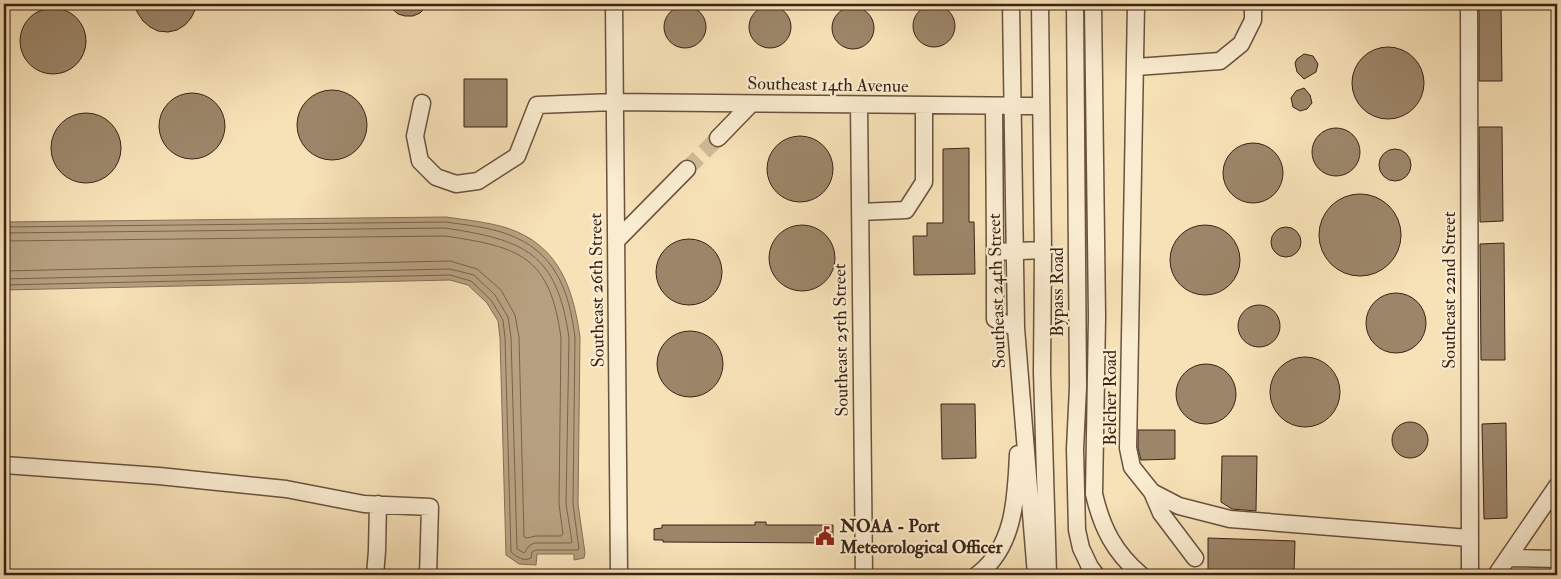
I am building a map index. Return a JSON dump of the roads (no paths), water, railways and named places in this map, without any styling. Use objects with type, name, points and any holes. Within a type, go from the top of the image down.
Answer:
[{"type":"street","name":"Southeast 26th Street","points":[[614,4],[619,575]]},
{"type":"street","name":"Southeast 24th Street","points":[[1011,4],[1016,328],[1036,575]]},
{"type":"street","points":[[1040,4],[1043,250],[1042,382],[1048,575]]},
{"type":"street","name":"Bypass Road","points":[[1075,4],[1078,387],[1075,449],[1076,530],[1081,548],[1096,575]]},
{"type":"street","points":[[1093,4],[1097,307],[1094,494],[1105,531],[1126,562],[1141,575]]},
{"type":"street","name":"Belcher Road","points":[[1136,4],[1128,448],[1132,466],[1152,492],[1179,506],[1230,519],[1469,538]]},
{"type":"street","points":[[1136,67],[1220,60],[1241,44],[1253,20],[1253,4]]},
{"type":"street","name":"Southeast 22nd Street","points":[[1469,4],[1470,575]]},
{"type":"street","name":"Southeast 14th Avenue","points":[[422,103],[415,136],[420,161],[436,177],[456,184],[478,181],[517,156],[537,105],[614,102],[1041,106]]},
{"type":"street","points":[[718,138],[751,104]]},
{"type":"street","name":"Southeast 25th Street","points":[[859,105],[864,575]]},
{"type":"street","points":[[860,212],[906,210],[924,182],[924,106]]},
{"type":"street","points":[[994,106],[995,319],[1016,328]]},
{"type":"street","points":[[616,241],[687,169]]},
{"type":"street","points":[[995,252],[1043,250]]},
{"type":"street","points":[[977,575],[996,556],[1007,534],[1012,515],[1016,488],[1021,394]]},
{"type":"street","points":[[4,464],[159,476],[286,489],[364,504],[430,507],[428,575]]},
{"type":"street","points":[[1496,575],[1557,486]]},
{"type":"street","points":[[1152,492],[1161,513],[1195,558]]},
{"type":"street","points":[[374,575],[377,551],[378,504]]},
{"type":"street","points":[[1508,558],[1557,559]]},
{"type":"water","points":[[446,217],[500,226],[525,236],[539,245],[551,257],[568,285],[580,337],[578,504],[585,553],[584,558],[574,560],[574,554],[537,554],[536,565],[519,564],[506,555],[498,321],[487,303],[468,285],[450,280],[4,290],[4,222]]},
{"type":"tunnel","points":[[687,169],[718,138]]},
{"type":"place","name":"NOAA - Port Meteorological Officer","points":[[825,536]]}]
